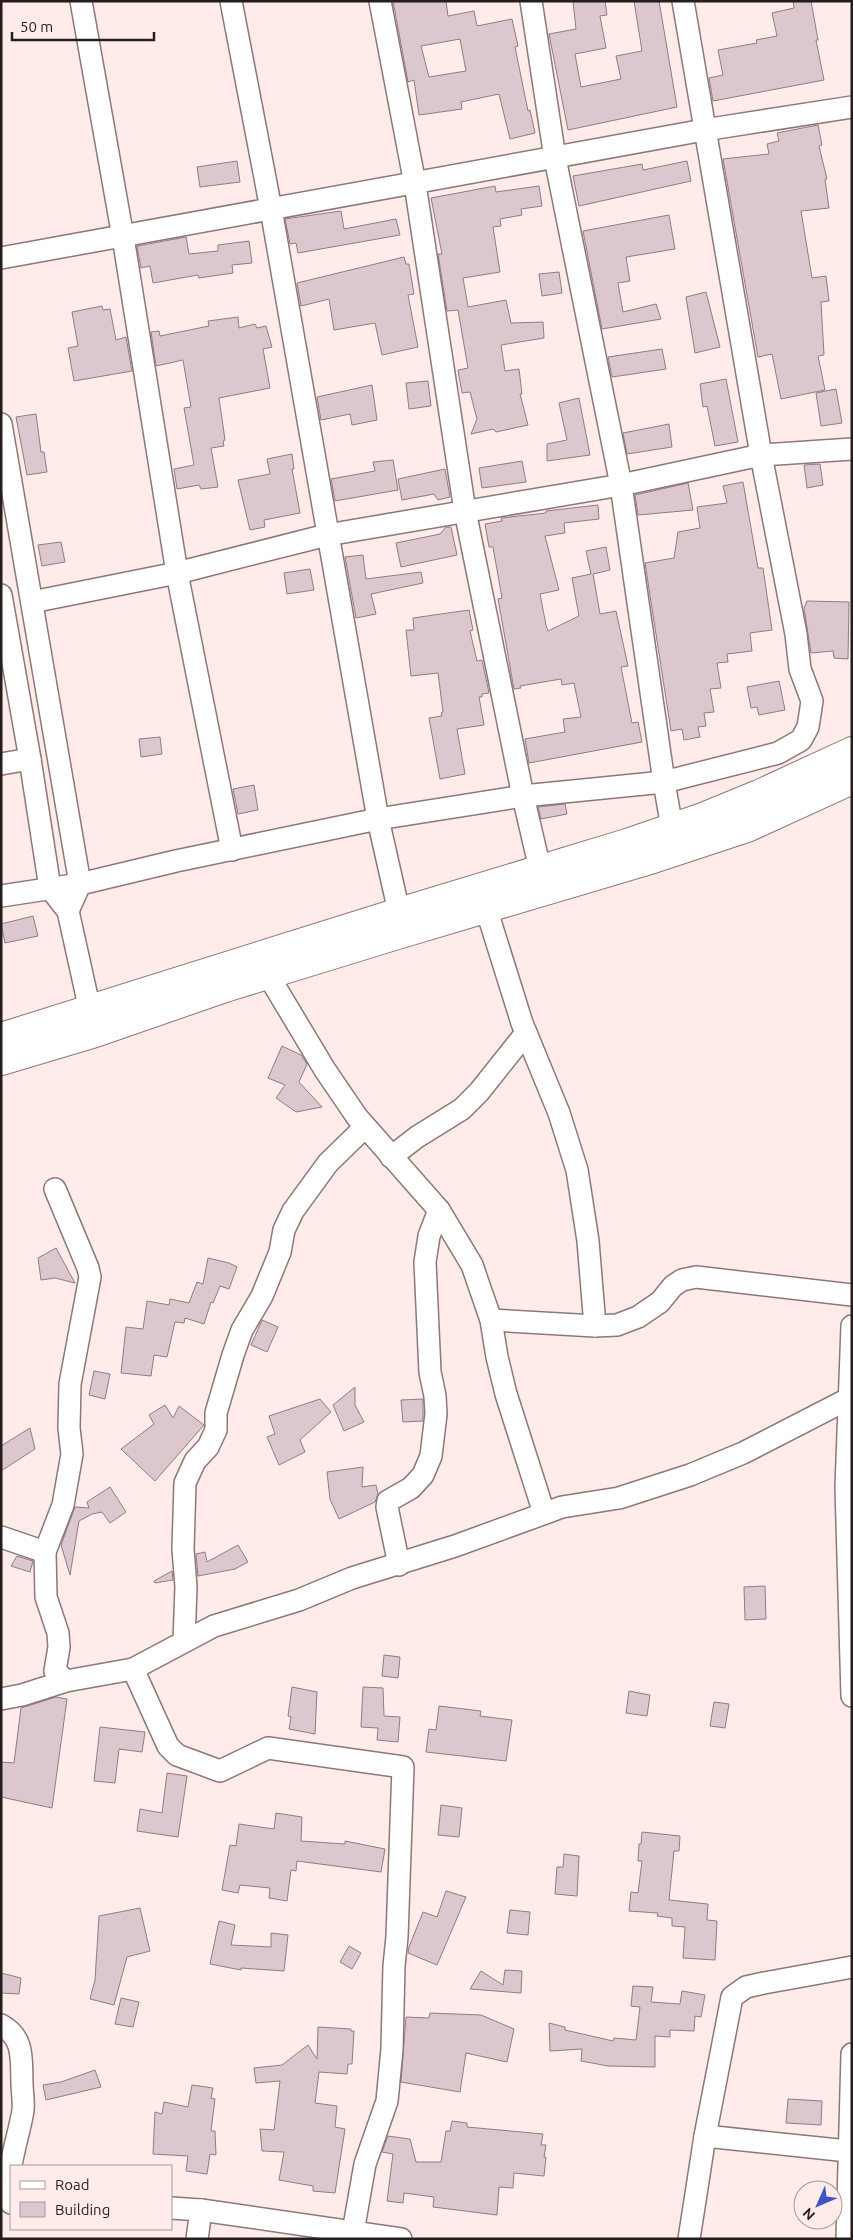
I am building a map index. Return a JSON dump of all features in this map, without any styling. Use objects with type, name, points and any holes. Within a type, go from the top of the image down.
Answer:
[{"type":"highway","points":[[1,1037],[92,1021],[268,974],[501,896],[540,869],[672,828],[759,794],[852,751]]},
{"type":"highway","points":[[1,1061],[92,1021],[399,912],[501,896],[653,859],[747,828],[852,780]]},
{"type":"street","points":[[80,1],[123,237],[177,573],[232,850]]},
{"type":"street","points":[[231,1],[271,209],[378,819],[399,912]]},
{"type":"street","points":[[380,1],[415,184],[465,511],[523,796],[540,869]]},
{"type":"street","points":[[531,1],[555,158],[622,485],[672,828]]},
{"type":"street","points":[[1,896],[80,884],[176,860],[378,819],[523,796],[664,782],[778,753],[801,740],[808,727],[812,701],[800,669],[796,634],[761,455],[683,1]]},
{"type":"street","points":[[1,258],[704,130],[852,107]]},
{"type":"street","points":[[1,424],[80,884],[68,911]]},
{"type":"street","points":[[32,602],[177,573],[327,535],[622,485],[761,455],[852,449]]},
{"type":"street","points":[[1,595],[5,635],[30,759],[50,888],[68,911],[92,1021]]},
{"type":"street","points":[[5,635],[36,629]]},
{"type":"street","points":[[1,764],[30,759]]},
{"type":"street","points":[[501,896],[526,1033],[559,1113],[577,1170],[588,1241],[596,1326]]},
{"type":"street","points":[[268,974],[325,1070],[365,1127],[439,1210],[472,1265],[491,1320],[496,1357],[506,1394],[544,1513]]},
{"type":"street","points":[[391,1157],[462,1109],[526,1033]]},
{"type":"street","points":[[184,1640],[186,1587],[183,1549],[185,1483],[194,1461],[208,1446],[216,1430],[216,1413],[233,1355],[242,1330],[262,1296],[280,1252],[284,1230],[293,1212],[328,1163],[365,1127]]},
{"type":"street","points":[[55,1189],[90,1277],[70,1384],[69,1428],[72,1454],[62,1504],[45,1552],[46,1596],[58,1640],[55,1671],[66,1682]]},
{"type":"street","points":[[398,1565],[387,1507],[388,1501],[412,1488],[423,1475],[430,1456],[436,1414],[435,1396],[430,1372],[425,1262],[429,1236],[439,1210]]},
{"type":"street","points":[[491,1320],[596,1326],[617,1325],[638,1317],[660,1302],[673,1286],[682,1280],[696,1277],[852,1295]]},
{"type":"street","points":[[852,1326],[851,1397],[846,1487],[852,1696]]},
{"type":"street","points":[[1,1699],[66,1682],[133,1669],[184,1640],[214,1626],[299,1600],[352,1578],[398,1565],[562,1507],[619,1498],[690,1475],[743,1453],[851,1397]]},
{"type":"street","points":[[1,1537],[45,1552]]},
{"type":"street","points":[[133,1669],[168,1746],[177,1755],[220,1771],[268,1748],[403,1767],[398,1927],[394,1966],[392,2049],[388,2092],[387,2101],[365,2164],[353,2232]]},
{"type":"street","points":[[689,2239],[732,1996],[746,1987],[852,1967]]},
{"type":"street","points":[[1,2025],[17,2041],[23,2057],[23,2110],[8,2172],[7,2194],[10,2202]]},
{"type":"street","points":[[847,2239],[852,2054]]},
{"type":"street","points":[[706,2136],[848,2151]]},
{"type":"street","points":[[172,2208],[201,2210],[401,2239]]},
{"type":"street","points":[[197,2239],[201,2210]]},
{"type":"building","points":[[393,1],[446,1],[448,16],[474,11],[477,26],[512,19],[518,46],[515,47],[528,111],[530,110],[535,133],[510,139],[499,94],[461,102],[462,109],[419,115],[414,80],[408,82]],"holes":[[[460,39],[466,71],[429,77],[421,46]]]},
{"type":"building","points":[[573,1],[605,1],[607,15],[600,16],[606,48],[575,54],[581,87],[621,79],[616,56],[642,51],[634,1],[659,1],[677,107],[568,130],[549,34],[576,29]]},
{"type":"building","points":[[793,1],[811,1],[824,80],[713,101],[709,78],[723,75],[718,50],[757,43],[756,40],[777,36],[772,13],[794,8]]},
{"type":"building","points":[[818,125],[822,145],[819,146],[827,179],[825,179],[829,208],[801,211],[812,278],[826,276],[829,301],[821,302],[824,355],[818,356],[825,390],[781,399],[772,354],[758,357],[723,159],[769,154],[767,144],[779,141],[777,133]]},
{"type":"building","points":[[237,161],[240,182],[200,187],[197,167]]},
{"type":"building","points":[[687,161],[691,181],[579,206],[573,176],[642,164],[643,170]]},
{"type":"building","points":[[495,186],[496,192],[539,186],[542,206],[521,209],[522,215],[500,219],[501,226],[493,227],[500,272],[463,278],[468,307],[506,300],[511,323],[543,322],[544,338],[501,345],[505,371],[519,369],[522,394],[520,394],[528,425],[496,432],[493,429],[471,434],[477,419],[470,392],[462,393],[458,370],[468,368],[458,310],[447,311],[438,254],[442,254],[431,198]]},
{"type":"building","points":[[341,211],[344,229],[396,219],[400,235],[298,253],[296,243],[290,244],[285,219]]},
{"type":"building","points":[[669,215],[675,249],[626,257],[630,281],[618,283],[623,312],[656,304],[661,319],[602,329],[583,231]]},
{"type":"building","points":[[186,237],[189,254],[218,251],[218,245],[249,241],[252,263],[232,265],[233,273],[199,278],[198,275],[153,283],[150,266],[141,268],[137,246]]},
{"type":"building","points":[[404,257],[406,264],[409,264],[414,294],[408,295],[418,347],[382,355],[375,323],[334,330],[329,299],[301,306],[297,283]]},
{"type":"building","points":[[559,272],[562,293],[542,296],[539,274]]},
{"type":"building","points":[[706,292],[720,347],[695,353],[686,297]]},
{"type":"building","points":[[102,306],[103,310],[110,309],[116,340],[126,337],[132,371],[74,381],[68,348],[78,346],[72,312]]},
{"type":"building","points":[[238,317],[239,328],[255,324],[257,328],[266,326],[272,347],[263,349],[270,388],[219,398],[225,440],[223,441],[224,446],[211,448],[218,487],[201,489],[199,485],[177,489],[174,469],[194,465],[184,408],[191,407],[183,360],[156,366],[151,332],[159,331],[160,336],[209,326],[208,321]]},
{"type":"building","points":[[662,349],[666,369],[612,377],[608,357]]},
{"type":"building","points":[[726,379],[738,442],[715,446],[707,406],[703,407],[700,384]]},
{"type":"building","points":[[428,381],[431,406],[409,409],[406,383]]},
{"type":"building","points":[[372,385],[377,420],[352,425],[350,414],[321,420],[317,397]]},
{"type":"building","points":[[836,389],[842,423],[821,426],[816,393]]},
{"type":"building","points":[[579,398],[590,455],[547,461],[547,444],[567,440],[559,403]]},
{"type":"building","points":[[36,414],[41,452],[44,452],[47,472],[27,475],[16,417]]},
{"type":"building","points":[[669,424],[672,447],[627,454],[623,433]]},
{"type":"building","points":[[292,454],[294,469],[292,469],[300,513],[264,520],[265,527],[250,530],[238,480],[270,474],[267,459]]},
{"type":"building","points":[[393,460],[398,490],[335,501],[331,479],[375,471],[373,462]]},
{"type":"building","points":[[522,461],[526,482],[482,488],[479,468]]},
{"type":"building","points":[[820,464],[823,485],[807,488],[804,465]]},
{"type":"building","points":[[445,469],[450,497],[438,500],[434,494],[402,500],[398,479]]},
{"type":"building","points":[[743,482],[758,568],[763,568],[772,630],[750,633],[752,651],[727,654],[728,662],[717,663],[721,688],[710,689],[714,712],[704,713],[706,726],[698,727],[700,737],[684,740],[682,729],[671,731],[645,563],[674,558],[678,532],[700,528],[697,507],[727,503],[723,486]]},
{"type":"building","points":[[688,483],[693,510],[638,515],[635,495]]},
{"type":"building","points":[[598,505],[599,519],[564,523],[565,533],[545,536],[559,590],[540,594],[548,631],[579,616],[572,578],[591,574],[586,551],[606,547],[610,570],[593,574],[600,614],[616,611],[628,666],[621,667],[632,723],[638,722],[642,742],[529,763],[525,739],[565,732],[563,719],[581,717],[574,683],[562,685],[561,679],[520,686],[521,688],[514,689],[498,599],[502,598],[493,547],[489,547],[485,524],[502,521],[501,518]]},
{"type":"building","points":[[446,527],[451,527],[457,555],[401,567],[396,543],[440,534]]},
{"type":"building","points":[[61,542],[65,562],[42,566],[38,545]]},
{"type":"building","points":[[363,555],[366,579],[421,572],[423,583],[371,594],[376,614],[356,618],[345,557]]},
{"type":"building","points":[[310,569],[314,590],[287,594],[284,573]]},
{"type":"building","points":[[807,601],[849,602],[848,659],[834,658],[833,651],[811,653],[804,608]]},
{"type":"building","points":[[469,610],[473,630],[470,631],[477,661],[482,660],[489,693],[482,694],[482,697],[479,697],[484,725],[457,729],[465,774],[440,779],[429,718],[442,716],[441,713],[443,712],[438,673],[411,676],[406,630],[414,630],[413,618]]},
{"type":"building","points":[[779,681],[785,710],[759,715],[757,707],[751,708],[747,687]]},
{"type":"building","points":[[160,737],[162,754],[141,757],[139,739]]},
{"type":"building","points":[[254,785],[258,810],[238,814],[233,789]]},
{"type":"building","points":[[565,804],[567,814],[541,819],[538,807]]},
{"type":"building","points":[[33,916],[38,936],[5,943],[1,924]]},
{"type":"building","points":[[282,1046],[301,1055],[307,1064],[299,1082],[322,1107],[296,1112],[276,1098],[285,1085],[268,1078]]},
{"type":"building","points":[[56,1248],[75,1283],[55,1278],[41,1280],[38,1258]]},
{"type":"building","points":[[208,1258],[237,1267],[229,1289],[220,1286],[213,1303],[211,1302],[204,1324],[185,1318],[184,1323],[175,1322],[167,1357],[154,1355],[151,1376],[121,1373],[126,1327],[143,1329],[147,1301],[169,1305],[170,1299],[189,1303],[197,1282],[203,1284]]},
{"type":"building","points":[[262,1320],[278,1327],[267,1352],[251,1345]]},
{"type":"building","points":[[94,1371],[110,1374],[105,1399],[89,1395]]},
{"type":"building","points":[[355,1387],[355,1405],[364,1422],[344,1431],[333,1405]]},
{"type":"building","points":[[320,1399],[331,1412],[300,1440],[305,1452],[279,1465],[267,1437],[275,1434],[269,1416]]},
{"type":"building","points":[[423,1399],[423,1421],[403,1422],[401,1400]]},
{"type":"building","points":[[165,1405],[173,1418],[179,1406],[204,1425],[155,1481],[121,1449],[154,1424],[149,1415]]},
{"type":"building","points":[[30,1428],[35,1449],[1,1471],[1,1446]]},
{"type":"building","points":[[363,1467],[362,1487],[376,1485],[378,1494],[375,1502],[339,1519],[330,1499],[327,1472]]},
{"type":"building","points":[[110,1487],[126,1512],[110,1523],[102,1512],[92,1514],[79,1521],[70,1575],[61,1545],[75,1507],[89,1508],[87,1502]]},
{"type":"building","points":[[238,1545],[248,1562],[235,1569],[198,1576],[196,1554],[205,1552],[207,1562]]},
{"type":"building","points":[[17,1556],[33,1561],[30,1572],[11,1566]]},
{"type":"building","points":[[172,1571],[173,1580],[155,1583],[154,1581]]},
{"type":"building","points":[[765,1586],[766,1619],[745,1620],[744,1587]]},
{"type":"building","points":[[384,1655],[400,1657],[398,1678],[382,1676]]},
{"type":"building","points":[[292,1687],[317,1692],[315,1734],[289,1729],[291,1717],[288,1716]]},
{"type":"building","points":[[363,1687],[383,1688],[384,1716],[400,1717],[398,1742],[377,1740],[378,1728],[361,1727]]},
{"type":"building","points":[[629,1691],[650,1695],[647,1716],[626,1713]]},
{"type":"building","points":[[56,1697],[67,1699],[52,1808],[1,1797],[1,1762],[14,1763],[21,1708]]},
{"type":"building","points":[[714,1702],[729,1704],[725,1728],[710,1726]]},
{"type":"building","points":[[439,1706],[481,1711],[480,1716],[512,1720],[506,1761],[426,1752],[429,1729],[436,1730]]},
{"type":"building","points":[[100,1727],[145,1732],[142,1752],[119,1749],[115,1783],[94,1781]]},
{"type":"building","points":[[167,1773],[187,1776],[178,1837],[137,1831],[140,1809],[162,1813]]},
{"type":"building","points":[[441,1805],[462,1808],[459,1837],[438,1835]]},
{"type":"building","points":[[276,1813],[302,1817],[301,1841],[345,1844],[345,1841],[385,1849],[381,1872],[297,1861],[296,1871],[291,1870],[287,1901],[269,1898],[270,1888],[240,1885],[238,1893],[222,1890],[230,1845],[236,1846],[239,1824],[274,1829]]},
{"type":"building","points":[[642,1832],[680,1836],[679,1851],[674,1851],[669,1900],[708,1904],[707,1920],[717,1921],[715,1960],[683,1958],[685,1927],[672,1926],[672,1918],[657,1916],[658,1913],[629,1911],[631,1892],[638,1893],[642,1861],[638,1861],[639,1844],[641,1844]]},
{"type":"building","points":[[564,1854],[579,1856],[577,1896],[555,1894],[557,1867],[563,1867]]},
{"type":"building","points":[[446,1891],[466,1897],[437,1965],[408,1953],[423,1912],[437,1917]]},
{"type":"building","points":[[140,1908],[150,1951],[127,1957],[114,2005],[90,1999],[95,1980],[99,1916]]},
{"type":"building","points":[[510,1910],[530,1912],[528,1935],[507,1933]]},
{"type":"building","points":[[219,1921],[235,1925],[231,1945],[271,1947],[271,1933],[288,1935],[284,1971],[241,1968],[241,1970],[210,1964]]},
{"type":"building","points":[[349,1946],[361,1953],[352,1969],[340,1962]]},
{"type":"building","points":[[505,1970],[522,1971],[521,1993],[470,1989],[481,1971],[503,1985]]},
{"type":"building","points":[[1,1973],[21,1978],[19,1994],[1,1993]]},
{"type":"building","points":[[633,1986],[653,1987],[651,2002],[680,2004],[682,1991],[705,1995],[701,2017],[695,2016],[694,2031],[670,2030],[670,2037],[655,2036],[655,2067],[608,2066],[581,2061],[582,2049],[550,2051],[549,2023],[565,2027],[565,2030],[613,2041],[614,2038],[636,2040],[640,2007],[631,2006]]},
{"type":"building","points":[[121,1998],[139,2002],[133,2027],[115,2024]]},
{"type":"building","points":[[430,2013],[481,2015],[514,2029],[507,2062],[466,2053],[460,2092],[401,2082],[406,2017],[429,2018]]},
{"type":"building","points":[[318,2027],[351,2029],[351,2031],[354,2031],[352,2064],[348,2064],[347,2074],[319,2072],[315,2103],[337,2106],[335,2127],[345,2129],[335,2193],[313,2191],[313,2186],[279,2180],[284,2152],[262,2151],[260,2129],[274,2130],[280,2081],[256,2083],[254,2068],[282,2065],[308,2045],[317,2059]]},
{"type":"building","points":[[95,2070],[101,2087],[46,2100],[43,2085],[61,2082]]},
{"type":"building","points":[[192,2085],[213,2088],[211,2098],[215,2099],[211,2131],[215,2131],[216,2155],[210,2154],[207,2174],[186,2171],[188,2156],[153,2154],[155,2112],[162,2114],[164,2102],[188,2107]]},
{"type":"building","points":[[788,2099],[822,2101],[821,2125],[786,2123]]},
{"type":"building","points":[[452,2121],[467,2123],[467,2127],[543,2134],[541,2145],[546,2145],[544,2176],[514,2173],[513,2188],[499,2187],[497,2215],[433,2207],[434,2197],[404,2193],[403,2203],[387,2201],[393,2154],[382,2152],[388,2136],[410,2139],[416,2162],[441,2162],[446,2131],[450,2131]]}]
